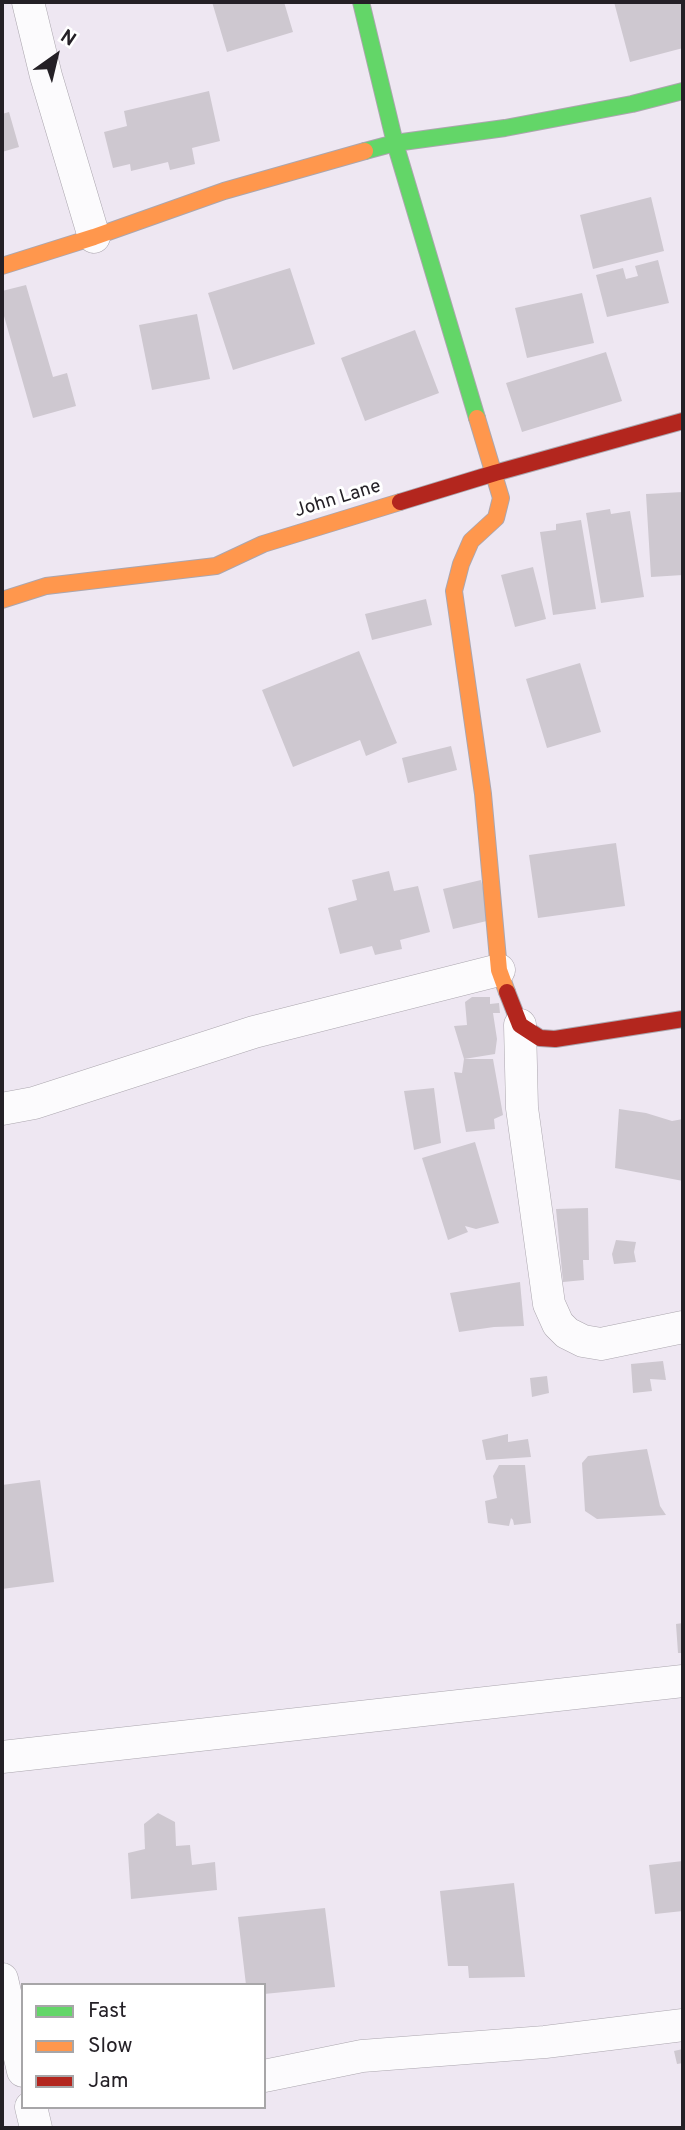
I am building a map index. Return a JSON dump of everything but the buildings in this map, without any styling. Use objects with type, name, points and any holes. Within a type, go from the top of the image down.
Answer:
[{"type":"street","points":[[28,2],[46,76],[94,237]]},
{"type":"street","points":[[362,2],[395,143],[501,498],[496,518],[471,541],[454,591],[483,794],[499,970],[520,1025],[522,1108],[549,1304],[558,1324],[567,1333],[583,1341],[601,1344],[683,1327]]},
{"type":"street","points":[[2,266],[224,191],[395,143],[505,128],[632,104],[683,91]]},
{"type":"street","name":"John Lane","points":[[2,600],[46,586],[216,566],[262,544],[683,421]]},
{"type":"street","points":[[2,1109],[34,1102],[254,1032],[499,970]]},
{"type":"street","points":[[520,1025],[540,1038],[555,1039],[683,1019]]},
{"type":"street","points":[[2,1757],[683,1681]]},
{"type":"street","points":[[2,1979],[21,2062]]},
{"type":"street","points":[[266,2076],[362,2056],[545,2042],[683,2025]]},
{"type":"street","points":[[31,2109],[36,2128]]},
{"type":"traffic: fast","points":[[361,2],[395,143],[477,418]]},
{"type":"traffic: fast","points":[[365,151],[395,143],[505,128],[632,104],[683,91]]},
{"type":"traffic: slow","points":[[2,266],[224,191],[365,151]]},
{"type":"traffic: slow","points":[[477,418],[501,498],[496,518],[471,541],[454,591],[483,794],[499,970],[507,992]]},
{"type":"traffic: slow","points":[[2,600],[46,586],[216,566],[263,544],[400,502]]},
{"type":"traffic: jam","points":[[400,502],[683,421]]},
{"type":"traffic: jam","points":[[507,992],[520,1025],[540,1038],[555,1039],[683,1019]]}]
